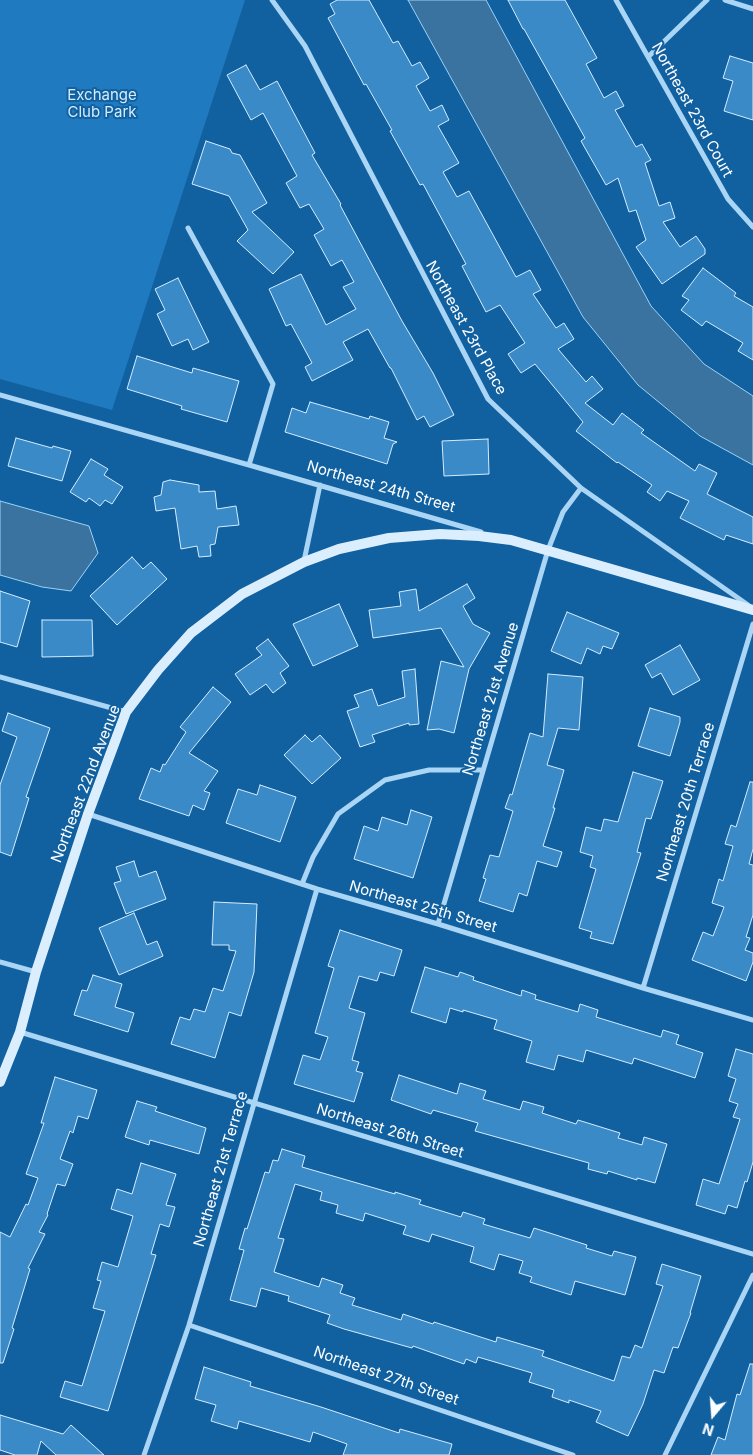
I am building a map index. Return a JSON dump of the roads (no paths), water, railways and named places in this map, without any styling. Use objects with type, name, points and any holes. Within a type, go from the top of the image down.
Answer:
[{"type":"street","name":"Northeast 23rd Place","points":[[272,0],[305,46],[488,399],[581,488],[753,609]]},
{"type":"street","name":"Northeast 23rd Court","points":[[616,0],[728,199],[753,227]]},
{"type":"street","points":[[648,57],[707,0]]},
{"type":"street","points":[[726,0],[753,8]]},
{"type":"street","points":[[188,228],[272,384],[249,464]]},
{"type":"street","name":"Northeast 24th Street","points":[[0,395],[249,464],[753,609]]},
{"type":"street","points":[[304,562],[320,485]]},
{"type":"street","name":"Northeast 21st Avenue","points":[[438,924],[548,550],[563,512],[581,488]]},
{"type":"street","name":"Northeast 22nd Avenue","points":[[0,1090],[2,1079],[20,1032],[36,972],[88,814],[126,712],[158,670],[191,633],[242,594],[304,562],[339,549],[389,538],[440,534],[511,540]]},
{"type":"street","name":"Northeast 20th Terrace","points":[[643,988],[753,624]]},
{"type":"street","points":[[0,677],[126,712]]},
{"type":"street","points":[[302,884],[313,857],[338,814],[385,780],[429,770],[483,770]]},
{"type":"street","name":"Northeast 25th Street","points":[[88,814],[317,889],[753,1020]]},
{"type":"street","name":"Northeast 21st Terrace","points":[[144,1455],[189,1325],[317,889]]},
{"type":"street","points":[[0,962],[36,972]]},
{"type":"street","name":"Northeast 26th Street","points":[[20,1032],[753,1254]]},
{"type":"street","points":[[665,1455],[753,1275]]},
{"type":"street","name":"Northeast 27th Street","points":[[189,1325],[573,1455]]},
{"type":"park label","name":"Exchange Club Park","points":[[102,104]]}]
